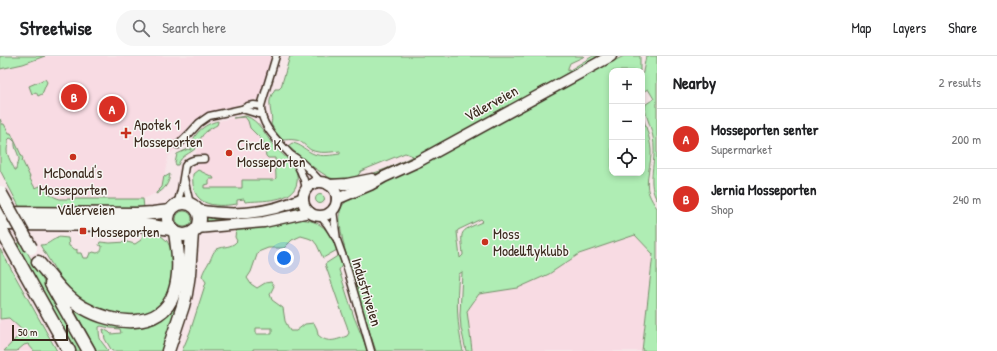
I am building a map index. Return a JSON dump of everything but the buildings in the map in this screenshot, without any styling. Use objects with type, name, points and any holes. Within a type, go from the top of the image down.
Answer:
[{"type":"highway","points":[[0,192],[89,351]]},
{"type":"highway","points":[[38,262],[57,285],[83,308],[103,317],[115,320],[129,322],[148,319],[163,310],[168,304],[172,298],[176,282],[178,258],[173,231],[168,220],[174,208],[181,204],[194,207],[200,219],[195,230],[186,294],[168,351]]},
{"type":"highway","name":"Vålerveien","points":[[0,213],[137,214],[153,213],[174,208]]},
{"type":"highway","name":"Vålerveien","points":[[0,224],[144,225],[173,231]]},
{"type":"highway","points":[[0,228],[68,351]]},
{"type":"highway","points":[[173,231],[184,235],[195,230]]},
{"type":"main road","name":"Vålerveien","points":[[337,199],[419,161],[611,56]]},
{"type":"main road","name":"Vålerveien","points":[[325,183],[347,184],[384,176]]},
{"type":"main road","points":[[194,207],[222,214],[250,213],[279,208],[305,194],[313,184],[325,183],[335,191],[337,199],[335,207],[327,214],[320,216],[309,212],[305,206],[305,194]]},
{"type":"main road","points":[[195,230],[264,222],[309,212]]},
{"type":"street","points":[[276,56],[261,106],[262,114],[269,130],[281,145],[289,153],[306,165],[325,183]]},
{"type":"street","points":[[178,145],[198,122],[203,119],[242,109],[248,106],[261,106]]},
{"type":"street","points":[[242,109],[262,114]]},
{"type":"street","points":[[289,153],[300,170],[305,182],[305,194]]},
{"type":"street","points":[[174,208],[186,163],[204,159]]},
{"type":"street","points":[[183,176],[194,207]]},
{"type":"street","name":"Industriveien","points":[[333,210],[337,240],[347,268],[371,351]]},
{"type":"street","name":"Industriveien","points":[[320,216],[337,240]]},
{"type":"shaded area","points":[[45,56],[272,56],[260,98],[205,114],[189,126],[183,135],[179,147],[168,157],[162,187],[156,193],[143,199],[80,200],[56,198],[47,192],[43,185],[35,188],[11,133],[9,133],[0,119],[0,69],[23,64]]},
{"type":"shaded area","points":[[245,117],[250,128],[263,141],[268,158],[275,158],[276,178],[274,180],[242,180],[242,188],[204,188],[204,185],[208,185],[209,179],[213,177],[198,170],[193,174],[197,148],[201,137],[217,125],[218,121]]},
{"type":"shaded area","points":[[635,235],[653,254],[642,351],[471,351],[467,311],[479,294],[518,288],[549,274],[579,254]]},
{"type":"shaded area","points":[[9,318],[22,330],[4,351],[0,351],[0,319]]},
{"type":"shaded area","points":[[28,344],[34,351],[17,351],[24,345]]},
{"type":"green space","points":[[0,56],[45,56],[23,64],[0,69]]},
{"type":"green space","points":[[290,56],[584,56],[570,63],[568,71],[593,56],[599,56],[415,157],[379,173],[347,180],[330,178],[310,165],[288,146],[292,143],[301,146],[311,153],[327,156],[340,154],[340,151],[318,152],[311,150],[297,140],[282,140],[278,136],[271,124],[272,117],[270,103],[275,89],[279,89],[281,87]],"holes":[[[405,153],[413,156],[386,169],[357,177],[361,171]]]},
{"type":"green space","points":[[624,56],[640,56],[640,68],[609,68],[609,176],[645,176],[645,123],[651,150],[647,183],[649,194],[657,208],[657,351],[642,351],[653,254],[635,235],[579,254],[549,274],[518,288],[479,294],[467,311],[471,351],[466,351],[461,328],[460,315],[462,272],[459,274],[457,303],[459,332],[463,351],[376,351],[348,262],[340,226],[341,208],[351,198],[359,193],[430,161],[568,84]],"holes":[[[481,219],[483,221],[465,230],[463,233],[463,255],[460,258],[458,230]]]},
{"type":"green space","points":[[646,56],[657,56],[657,200],[652,188],[654,141],[645,108],[646,104],[654,99],[648,89],[645,90],[645,68],[644,68]]},
{"type":"green space","points":[[45,79],[47,82],[42,94],[38,96],[36,92],[32,94],[29,86]]},
{"type":"green space","points":[[246,116],[258,124],[273,145],[292,164],[296,170],[297,177],[295,189],[290,194],[276,199],[245,202],[244,199],[237,200],[237,204],[228,205],[204,202],[195,192],[193,184],[193,174],[198,170],[213,177],[214,179],[209,179],[209,184],[204,185],[204,188],[242,188],[242,180],[274,180],[276,178],[275,158],[268,158],[266,156],[263,141],[250,128],[245,117],[233,118]]},
{"type":"green space","points":[[0,119],[9,133],[11,133],[23,159],[22,160],[29,177],[35,188],[43,185],[50,194],[60,199],[143,199],[144,208],[20,208],[0,170]],"holes":[[[10,138],[15,142],[15,147],[19,158],[16,170],[11,163],[7,152],[8,140]]]},
{"type":"green space","points":[[218,121],[217,125],[201,137],[196,148],[183,157],[178,165],[176,165],[177,154],[188,149],[191,150],[193,140],[199,131],[213,122]]},
{"type":"green space","points":[[170,174],[166,186],[156,194],[162,187],[164,176],[165,177]]},
{"type":"green space","points":[[320,194],[325,199],[320,204],[315,199]]},
{"type":"green space","points":[[299,203],[301,209],[262,218],[214,220],[206,222],[205,216],[240,216],[265,212]]},
{"type":"green space","points":[[184,211],[190,213],[192,219],[190,225],[184,227],[178,225],[176,219],[178,213]]},
{"type":"green space","points":[[299,219],[319,224],[327,231],[337,250],[323,258],[313,240],[301,236],[292,240],[284,248],[268,248],[258,252],[251,272],[247,278],[251,284],[257,288],[265,283],[271,282],[274,286],[270,294],[272,300],[283,308],[285,321],[290,331],[296,331],[305,324],[314,323],[318,335],[325,340],[336,340],[347,336],[349,333],[325,264],[339,255],[342,265],[339,270],[354,317],[368,351],[277,351],[277,349],[253,349],[253,351],[182,351],[190,332],[206,282],[202,276],[214,252],[217,249],[231,245],[237,241],[235,237],[236,230],[257,228]],"holes":[[[256,328],[272,328],[272,334],[256,334]]]},
{"type":"green space","points":[[145,230],[159,234],[167,241],[172,251],[173,264],[170,290],[160,306],[147,314],[127,317],[96,309],[77,297],[65,285],[40,245],[48,243],[58,237],[68,238],[69,246],[76,250],[77,249],[77,253],[81,253],[83,258],[88,258],[90,253],[97,253],[101,251],[102,246],[99,245],[100,242],[127,242],[135,244],[141,240]]},
{"type":"green space","points":[[180,240],[186,241],[179,301],[162,351],[112,351],[105,339],[103,329],[111,334],[121,333],[120,329],[101,326],[99,327],[100,338],[108,351],[97,351],[72,306],[99,319],[165,314]]},
{"type":"green space","points":[[14,243],[22,243],[83,351],[74,351]]},
{"type":"green space","points":[[0,249],[57,351],[34,351],[28,344],[24,345],[17,351],[4,351],[22,330],[9,318],[0,319]]},
{"type":"place","name":"Jernia Mosseporten","points":[[74,97]]},
{"type":"place","name":"Mosseporten senter","points":[[112,109]]},
{"type":"place","name":"Apotek 1 Mosseporten","points":[[126,133]]},
{"type":"place","name":"Circle K Mosseporten","points":[[229,153]]},
{"type":"place","name":"McDonald's Mosseporten","points":[[73,157]]},
{"type":"place","name":"Mosseporten","points":[[83,231]]},
{"type":"place","name":"Moss Modellflyklubb","points":[[485,242]]}]
